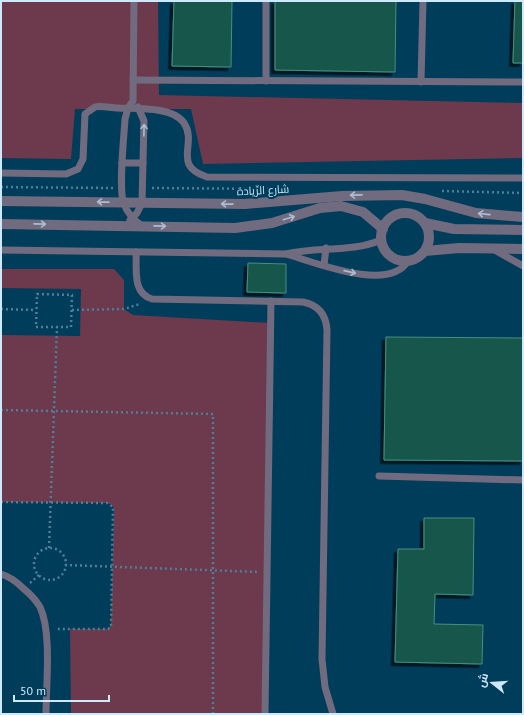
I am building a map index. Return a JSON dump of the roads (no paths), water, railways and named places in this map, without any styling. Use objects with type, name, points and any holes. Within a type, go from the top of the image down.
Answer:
[{"type":"street","name":"شارع الرِّيادة","points":[[1,201],[245,204],[342,196],[402,195],[421,198],[476,213],[523,217]]},
{"type":"street","points":[[1,224],[246,227],[272,223],[320,208],[334,206],[349,207],[363,212],[383,229]]},
{"type":"street","points":[[406,213],[420,217],[425,223],[429,234],[429,240],[425,251],[415,260],[408,261],[394,258],[388,254],[381,240],[383,229],[392,217],[406,213]]},
{"type":"street","points":[[425,223],[454,229],[523,230]]},
{"type":"street","points":[[425,251],[448,248],[523,248]]},
{"type":"lane","points":[[134,1],[132,101],[125,119],[122,188],[123,203],[133,218],[142,226]]},
{"type":"lane","points":[[266,1],[266,81]]},
{"type":"lane","points":[[422,82],[423,1]]},
{"type":"lane","points":[[133,80],[523,82]]},
{"type":"lane","points":[[121,225],[133,218],[142,203],[144,121],[140,109],[132,101]]},
{"type":"lane","points":[[1,173],[66,174],[78,169],[83,159],[85,114],[96,107],[160,110],[178,116],[185,124],[188,137],[188,162],[194,172],[207,177],[523,178]]},
{"type":"lane","points":[[122,163],[143,163]]},
{"type":"lane","points":[[1,250],[286,254],[326,248],[362,247],[381,240]]},
{"type":"lane","points":[[324,265],[326,248]]},
{"type":"lane","points":[[491,248],[523,266]]},
{"type":"lane","points":[[136,252],[138,288],[143,295],[152,300],[310,303],[320,311],[326,323],[322,659],[326,687],[333,714]]},
{"type":"lane","points":[[286,254],[354,273],[376,275],[397,272],[406,266],[408,261]]},
{"type":"lane","points":[[265,714],[269,572],[271,302]]},
{"type":"lane","points":[[378,476],[523,480]]},
{"type":"lane","points":[[1,574],[10,577],[36,600],[40,608],[46,629],[46,714]]}]
